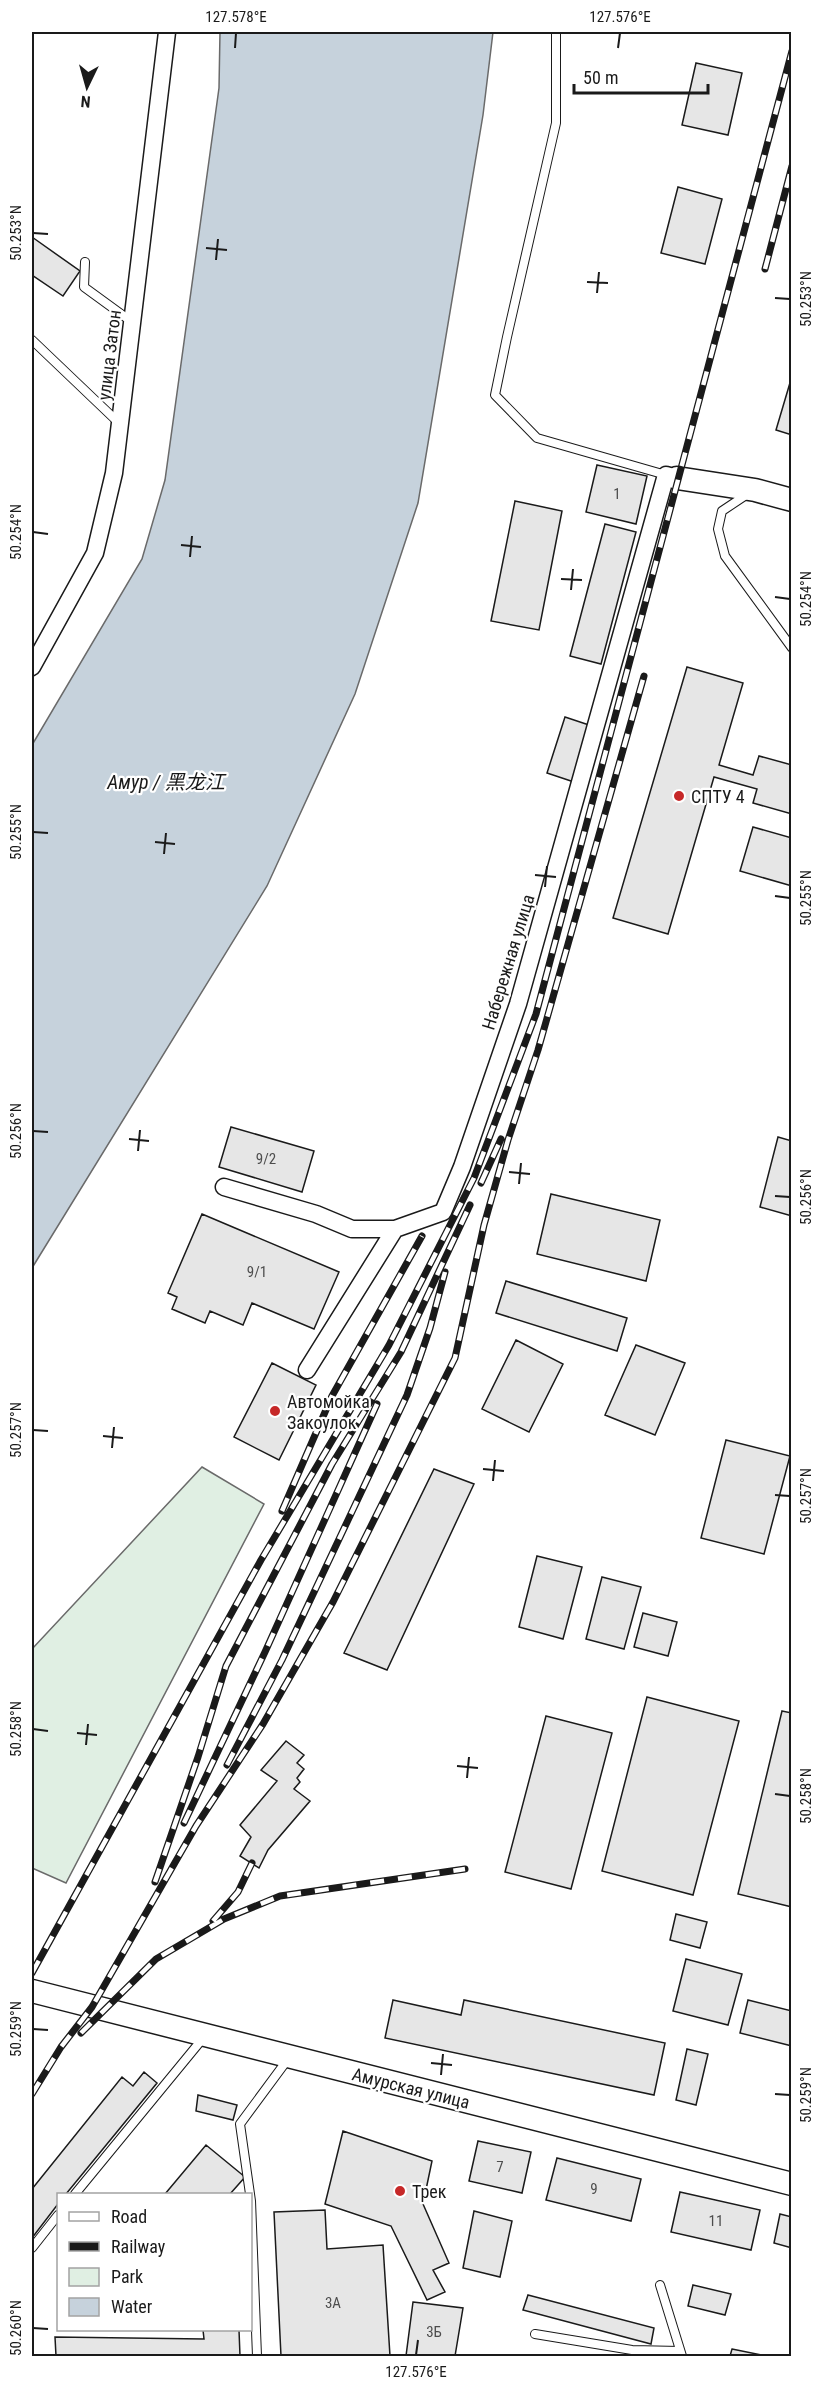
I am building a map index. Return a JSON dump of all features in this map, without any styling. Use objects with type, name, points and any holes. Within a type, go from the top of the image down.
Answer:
[{"type":"street","name":"улица Затон","points":[[32,667],[95,553],[114,473],[167,32]]},
{"type":"street","points":[[672,477],[755,490],[792,500]]},
{"type":"street","name":"Набережная улица","points":[[224,1187],[316,1214],[352,1229],[395,1229],[443,1212],[462,1167],[518,1004],[672,477]]},
{"type":"street","points":[[307,1370],[395,1229]]},
{"type":"street","name":"Амурская улица","points":[[32,1991],[792,2184]]},
{"type":"lane","points":[[556,32],[556,123],[495,395],[537,438],[672,477]]},
{"type":"lane","points":[[85,262],[84,287],[133,322]]},
{"type":"lane","points":[[32,340],[120,424]]},
{"type":"lane","points":[[755,490],[722,511],[718,529],[725,556],[792,648]]},
{"type":"lane","points":[[76,2193],[205,2036]]},
{"type":"lane","points":[[250,2193],[240,2124],[290,2057]]},
{"type":"lane","points":[[32,2248],[57,2216]]},
{"type":"lane","points":[[252,2227],[257,2356]]},
{"type":"lane","points":[[535,2334],[632,2350],[681,2354],[660,2285]]},
{"type":"green space","points":[[202,1467],[264,1504],[66,1883],[32,1868],[32,1649]]},
{"type":"water","name":"Амур / 黑龙江","points":[[220,32],[493,32],[483,115],[418,503],[355,694],[267,886],[32,1268],[32,745],[142,559],[165,480],[219,88]]},
{"type":"building","points":[[696,63],[742,73],[728,135],[682,125]]},
{"type":"building","points":[[678,187],[722,199],[705,264],[661,253]]},
{"type":"building","points":[[32,237],[80,271],[63,296],[32,275]]},
{"type":"building","points":[[792,376],[792,435],[776,430]]},
{"type":"building","points":[[597,465],[647,476],[636,524],[586,512]]},
{"type":"building","points":[[515,501],[562,511],[539,630],[491,621]]},
{"type":"building","points":[[605,524],[636,532],[601,664],[570,656]]},
{"type":"building","name":"СПТУ 4","points":[[687,667],[743,683],[719,765],[753,775],[759,756],[792,765],[792,814],[753,803],[757,789],[714,777],[668,934],[613,918]]},
{"type":"building","points":[[565,717],[592,726],[574,782],[547,773]]},
{"type":"building","points":[[753,827],[792,838],[792,886],[740,871]]},
{"type":"building","points":[[231,1127],[314,1151],[302,1192],[219,1167]]},
{"type":"building","points":[[778,1137],[792,1141],[792,1216],[760,1207]]},
{"type":"building","points":[[551,1194],[660,1220],[646,1281],[537,1254]]},
{"type":"building","points":[[202,1214],[339,1272],[314,1329],[252,1303],[243,1325],[210,1311],[205,1323],[172,1309],[177,1297],[168,1293]]},
{"type":"building","points":[[506,1281],[627,1318],[617,1351],[496,1313]]},
{"type":"building","points":[[516,1340],[563,1364],[529,1432],[482,1409]]},
{"type":"building","points":[[636,1345],[685,1363],[655,1435],[605,1415]]},
{"type":"building","name":"Автомойка Закоулок","points":[[272,1363],[316,1385],[279,1460],[234,1437]]},
{"type":"building","points":[[726,1440],[790,1456],[764,1554],[701,1538]]},
{"type":"building","points":[[434,1469],[474,1484],[387,1670],[344,1653]]},
{"type":"building","points":[[537,1556],[582,1567],[563,1639],[519,1627]]},
{"type":"building","points":[[602,1577],[641,1587],[624,1649],[586,1639]]},
{"type":"building","points":[[643,1613],[677,1622],[668,1656],[634,1647]]},
{"type":"building","points":[[647,1697],[739,1721],[693,1895],[602,1871]]},
{"type":"building","points":[[782,1711],[792,1713],[792,1907],[738,1894]]},
{"type":"building","points":[[546,1716],[612,1733],[571,1889],[505,1872]]},
{"type":"building","points":[[286,1741],[304,1755],[297,1763],[304,1769],[297,1778],[300,1782],[294,1789],[310,1801],[268,1850],[259,1868],[240,1856],[251,1837],[240,1825],[277,1781],[261,1770]]},
{"type":"building","points":[[676,1914],[707,1922],[700,1948],[670,1940]]},
{"type":"building","points":[[686,1959],[742,1974],[728,2025],[673,2011]]},
{"type":"building","points":[[393,2000],[461,2015],[464,2000],[665,2043],[654,2095],[385,2038]]},
{"type":"building","points":[[748,2000],[792,2011],[792,2046],[740,2033]]},
{"type":"building","points":[[687,2049],[708,2054],[696,2105],[676,2100]]},
{"type":"building","points":[[144,2072],[157,2083],[67,2193],[57,2193],[57,2205],[32,2238],[32,2189],[122,2077],[133,2086]]},
{"type":"building","points":[[198,2095],[237,2105],[233,2120],[196,2111]]},
{"type":"building","points":[[343,2131],[432,2161],[423,2204],[449,2263],[433,2270],[445,2292],[427,2300],[391,2226],[325,2204]]},
{"type":"building","points":[[478,2141],[531,2152],[522,2193],[469,2181]]},
{"type":"building","points":[[206,2145],[245,2177],[231,2193],[166,2193]]},
{"type":"building","points":[[557,2158],[641,2179],[631,2221],[546,2200]]},
{"type":"building","points":[[680,2192],[760,2210],[751,2250],[671,2232]]},
{"type":"building","points":[[325,2210],[327,2249],[383,2245],[390,2356],[281,2356],[274,2212]]},
{"type":"building","points":[[474,2211],[512,2221],[500,2277],[463,2268]]},
{"type":"building","points":[[780,2214],[792,2217],[792,2248],[774,2243]]},
{"type":"building","points":[[693,2285],[731,2294],[725,2315],[688,2306]]},
{"type":"building","points":[[528,2295],[654,2328],[651,2344],[523,2310]]},
{"type":"building","points":[[413,2302],[463,2308],[455,2356],[406,2356]]},
{"type":"building","points":[[203,2331],[239,2331],[240,2356],[56,2356],[55,2337],[204,2339]]},
{"type":"building","points":[[732,2349],[767,2356],[730,2356]]},
{"type":"railway","points":[[32,1973],[261,1560],[389,1345],[474,1178],[536,1014],[792,51]]},
{"type":"railway","points":[[765,269],[792,166]]},
{"type":"railway","points":[[32,2094],[61,2047],[92,2007],[196,1826],[263,1724],[333,1602],[455,1358],[484,1225],[508,1140],[538,1050],[644,676]]},
{"type":"railway","points":[[481,1183],[501,1139]]},
{"type":"railway","points":[[155,1882],[198,1757],[226,1666],[332,1464],[401,1352],[470,1205]]},
{"type":"railway","points":[[282,1511],[332,1396],[422,1236]]},
{"type":"railway","points":[[227,1765],[282,1660],[407,1395],[430,1328],[445,1272]]},
{"type":"railway","points":[[184,1823],[265,1652],[377,1404]]},
{"type":"railway","points":[[213,1921],[238,1892],[252,1863]]},
{"type":"railway","points":[[81,2033],[156,1959],[224,1919],[280,1896],[465,1869]]},
{"type":"place","name":"СПТУ 4","points":[[679,796]]},
{"type":"place","name":"Автомойка Закоулок","points":[[275,1411]]},
{"type":"place","name":"Трек","points":[[400,2191]]}]
